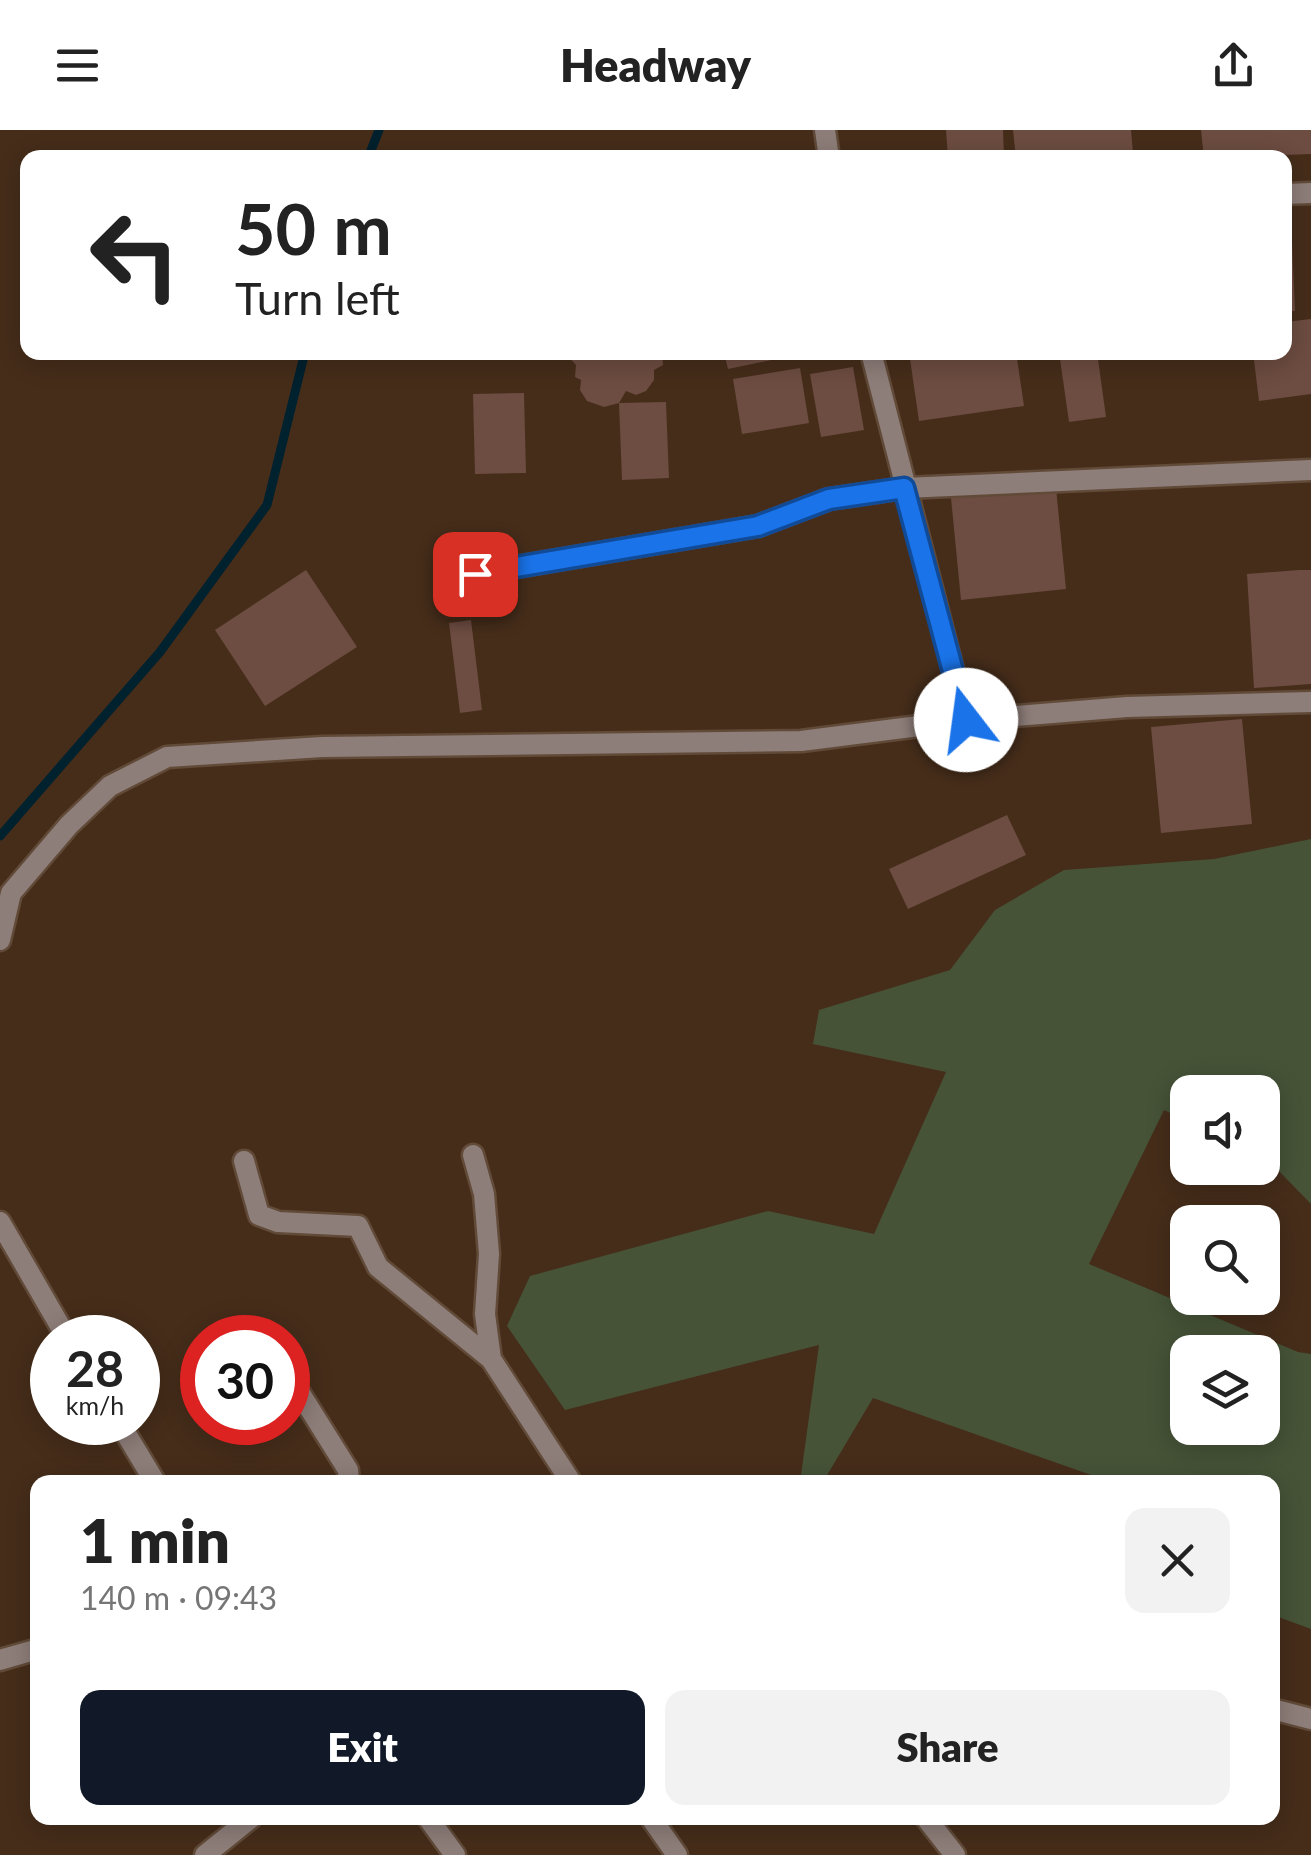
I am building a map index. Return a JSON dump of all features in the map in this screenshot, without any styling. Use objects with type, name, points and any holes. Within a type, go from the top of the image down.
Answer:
[{"type":"street","points":[[873,360],[966,720]]},
{"type":"street","points":[[475,574],[758,526],[829,499],[904,488],[1311,470]]},
{"type":"street","points":[[0,940],[11,893],[69,825],[110,786],[167,757],[322,747],[801,741],[966,720],[1127,706],[1311,702]]},
{"type":"street","points":[[472,1155],[484,1194],[489,1254],[485,1314],[491,1359]]},
{"type":"street","points":[[244,1162],[258,1214],[278,1222],[358,1226],[378,1267],[491,1359],[566,1475]]},
{"type":"street","points":[[0,1222],[55,1315]]},
{"type":"street","points":[[310,1409],[348,1475]]},
{"type":"street","points":[[133,1445],[151,1475]]},
{"type":"street","points":[[0,1660],[30,1651]]},
{"type":"street","points":[[1280,1711],[1311,1719]]},
{"type":"street","points":[[212,1854],[243,1825]]},
{"type":"street","points":[[433,1825],[455,1855]]},
{"type":"street","points":[[656,1825],[677,1855]]},
{"type":"street","points":[[931,1825],[955,1855]]},
{"type":"green space","points":[[1311,839],[1311,1204],[1280,1172],[1280,1075],[1170,1075],[1170,1113],[1164,1110],[1089,1264],[1170,1298],[1170,1315],[1210,1315],[1258,1335],[1170,1335],[1170,1445],[1280,1445],[1280,1344],[1311,1354],[1311,1629],[1280,1618],[1280,1475],[1091,1475],[873,1398],[827,1475],[801,1475],[819,1345],[565,1410],[507,1326],[530,1276],[768,1211],[874,1234],[946,1072],[813,1044],[819,1010],[950,970],[995,910],[1064,870],[1214,859]]},
{"type":"building","points":[[946,130],[1003,130],[1004,150],[947,150]]},
{"type":"building","points":[[1013,130],[1131,130],[1133,150],[1015,150]]},
{"type":"building","points":[[1201,130],[1311,130],[1311,154],[1292,155],[1292,150],[1203,150]]},
{"type":"building","points":[[1292,241],[1295,311],[1292,311]]},
{"type":"building","points":[[1311,319],[1311,394],[1259,401],[1254,360],[1292,360],[1292,321]]},
{"type":"building","points":[[571,360],[663,360],[663,365],[654,370],[654,380],[646,391],[636,395],[626,391],[619,403],[604,407],[587,401],[580,390],[581,380],[575,377],[576,365]]},
{"type":"building","points":[[726,360],[771,360],[728,369]]},
{"type":"building","points":[[910,360],[1017,360],[1024,406],[919,421]]},
{"type":"building","points":[[1060,360],[1098,360],[1106,417],[1069,422]]},
{"type":"building","points":[[853,367],[864,430],[821,437],[810,374]]},
{"type":"building","points":[[800,368],[809,423],[742,434],[733,379]]},
{"type":"building","points":[[524,393],[526,473],[475,474],[473,394]]},
{"type":"building","points":[[666,402],[669,478],[622,480],[619,403]]},
{"type":"building","points":[[1056,488],[1066,589],[961,600],[951,498]]},
{"type":"building","points":[[306,570],[357,647],[265,706],[215,630]]},
{"type":"building","points":[[1311,570],[1311,684],[1254,688],[1247,574]]},
{"type":"building","points":[[471,620],[482,710],[460,713],[449,623]]},
{"type":"building","points":[[1242,719],[1252,824],[1161,833],[1151,727]]},
{"type":"building","points":[[1007,815],[1026,855],[908,909],[889,869]]},
{"type":"waterway","points":[[371,150],[379,130]]},
{"type":"waterway","points":[[0,836],[160,652],[267,505],[303,360]]},
{"type":"route","points":[[475,574],[758,526],[829,499],[904,488],[966,720]]}]
